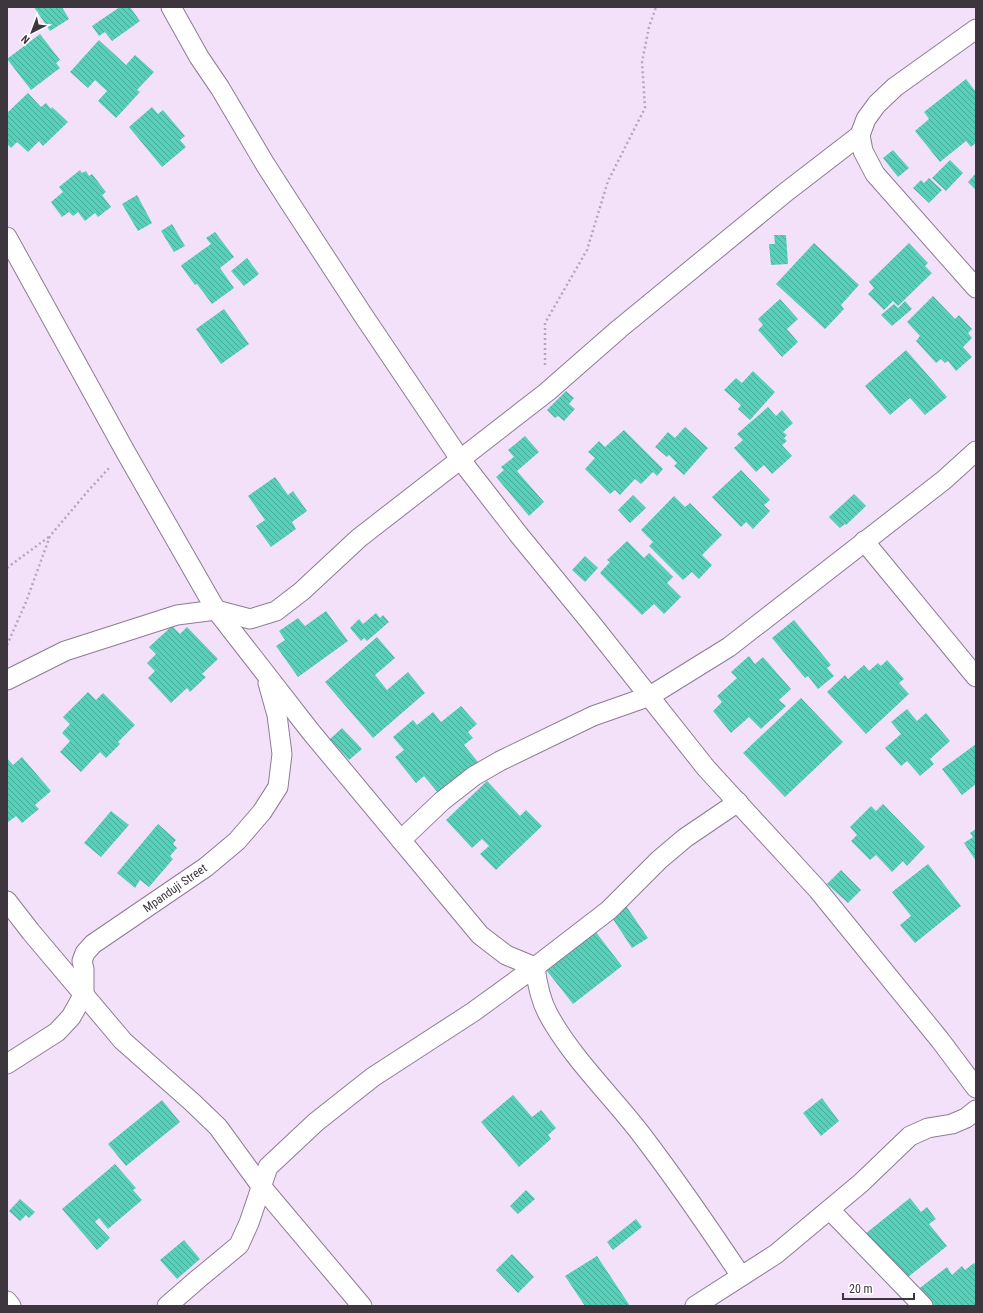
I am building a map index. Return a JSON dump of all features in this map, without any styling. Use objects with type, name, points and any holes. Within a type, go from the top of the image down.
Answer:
[{"type":"street","points":[[171,7],[199,57],[220,88],[294,210],[362,315],[460,459],[706,768],[818,890],[940,1040],[976,1088]]},
{"type":"street","points":[[7,680],[66,651],[177,615],[216,610],[250,618],[276,611],[302,592],[359,538],[547,392],[619,329],[786,192],[860,134],[866,119],[877,104],[895,87],[976,29]]},
{"type":"street","points":[[860,134],[863,151],[875,174],[976,288]]},
{"type":"street","points":[[7,237],[125,451],[216,610],[265,674],[480,935],[506,955],[535,967]]},
{"type":"street","points":[[401,840],[449,796],[474,776],[500,761],[593,716],[650,696],[729,647],[944,480],[976,451]]},
{"type":"street","points":[[864,541],[976,677]]},
{"type":"street","name":"Mpanduji Street","points":[[7,1064],[57,1032],[71,1017],[84,994],[84,969],[82,961],[85,953],[93,944],[206,867],[237,840],[262,812],[278,787],[282,754],[277,716],[265,674]]},
{"type":"street","points":[[167,1306],[198,1278],[239,1245],[249,1223],[268,1166],[316,1122],[373,1077],[473,1012],[535,967],[609,910],[659,860],[685,838],[738,802]]},
{"type":"street","points":[[7,901],[31,932],[123,1041],[218,1127],[262,1186],[362,1306]]},
{"type":"street","points":[[535,967],[538,988],[547,1013],[570,1047],[631,1121],[659,1158],[741,1276]]},
{"type":"street","points":[[695,1306],[776,1254],[861,1183],[910,1136],[928,1128],[952,1124],[966,1118],[976,1110]]},
{"type":"street","points":[[830,1210],[923,1306]]},
{"type":"street","points":[[7,1301],[11,1306]]},
{"type":"path","points":[[547,392],[545,324],[586,250],[608,181],[644,108],[642,62],[649,27],[656,7]]},
{"type":"path","points":[[7,568],[50,536],[88,491],[125,451]]},
{"type":"path","points":[[7,645],[26,602],[50,536]]},
{"type":"building","points":[[34,7],[62,7],[69,19],[50,31]]},
{"type":"building","points":[[120,7],[130,7],[140,21],[112,41],[105,32],[99,36],[92,26]]},
{"type":"building","points":[[40,34],[60,60],[56,63],[60,68],[31,90],[7,59]]},
{"type":"building","points":[[99,40],[126,65],[135,55],[154,72],[137,90],[140,92],[116,118],[98,101],[107,91],[95,80],[88,88],[70,72]]},
{"type":"building","points":[[966,79],[976,92],[976,143],[971,147],[966,141],[940,162],[915,131],[929,119],[924,112]]},
{"type":"building","points":[[28,93],[41,107],[46,103],[51,109],[52,107],[68,122],[43,146],[39,141],[28,152],[17,142],[11,148],[7,144],[7,113]]},
{"type":"building","points":[[152,107],[158,114],[163,110],[185,136],[180,140],[186,147],[162,167],[129,127]]},
{"type":"building","points":[[893,150],[909,168],[898,177],[883,158]]},
{"type":"building","points":[[950,160],[963,173],[946,191],[932,178]]},
{"type":"building","points":[[80,170],[82,173],[86,171],[89,176],[92,174],[106,192],[102,195],[111,207],[98,217],[95,213],[85,221],[78,212],[73,216],[69,212],[62,217],[51,202],[63,192],[59,187]]},
{"type":"building","points":[[976,173],[976,190],[968,182]]},
{"type":"building","points":[[929,178],[942,190],[929,203],[913,188],[921,180],[924,183]]},
{"type":"building","points":[[137,195],[152,223],[138,231],[122,204]]},
{"type":"building","points":[[172,224],[185,246],[174,252],[161,231]]},
{"type":"building","points":[[215,232],[234,257],[220,268],[234,288],[212,304],[181,266],[211,244],[206,238]]},
{"type":"building","points":[[774,235],[786,235],[788,264],[771,265],[769,244],[775,244]]},
{"type":"building","points":[[814,243],[859,285],[841,305],[844,309],[825,329],[776,284]]},
{"type":"building","points":[[909,243],[928,263],[925,266],[932,273],[898,306],[893,301],[884,310],[868,294],[874,288],[869,282]]},
{"type":"building","points":[[247,258],[259,274],[244,286],[231,271]]},
{"type":"building","points":[[933,296],[955,319],[959,315],[972,329],[968,333],[972,338],[963,347],[972,357],[956,371],[948,361],[945,363],[941,359],[936,363],[916,341],[920,336],[907,322]]},
{"type":"building","points":[[780,299],[798,319],[787,329],[798,342],[782,357],[758,330],[763,325],[758,319]]},
{"type":"building","points":[[905,301],[912,309],[892,326],[881,315],[894,304],[898,308]]},
{"type":"building","points":[[224,309],[249,344],[221,364],[196,329]]},
{"type":"building","points":[[906,350],[947,397],[925,415],[910,398],[890,415],[865,386]]},
{"type":"building","points":[[753,371],[775,392],[750,420],[738,409],[741,405],[724,390],[736,378],[742,383]]},
{"type":"building","points":[[566,391],[574,398],[569,404],[575,409],[564,421],[558,416],[555,418],[547,410]]},
{"type":"building","points":[[768,407],[776,416],[782,410],[793,423],[783,432],[787,435],[784,438],[787,441],[782,445],[792,456],[772,474],[764,465],[756,472],[734,448],[743,440],[737,434]]},
{"type":"building","points":[[685,427],[708,448],[684,475],[674,466],[677,463],[669,455],[667,457],[655,447],[668,432],[675,438]]},
{"type":"building","points":[[624,430],[663,469],[657,476],[653,472],[641,484],[635,479],[620,495],[615,490],[610,494],[585,469],[595,458],[588,452],[599,441],[605,447]]},
{"type":"building","points":[[525,436],[539,452],[517,471],[544,502],[529,516],[496,477],[504,470],[501,467],[514,457],[508,450]]},
{"type":"building","points":[[741,470],[770,500],[764,505],[770,511],[753,529],[746,522],[741,527],[712,497]]},
{"type":"building","points":[[275,477],[288,495],[293,491],[307,511],[292,522],[296,529],[271,547],[256,526],[265,520],[248,496]]},
{"type":"building","points":[[854,494],[866,506],[846,525],[845,524],[840,528],[829,517]]},
{"type":"building","points":[[633,495],[646,508],[630,523],[618,510]]},
{"type":"building","points":[[674,496],[685,507],[690,503],[722,535],[702,555],[712,565],[699,579],[692,572],[683,580],[649,546],[653,542],[641,530]]},
{"type":"building","points":[[627,541],[644,558],[649,553],[673,577],[667,583],[681,597],[664,614],[654,604],[642,615],[600,573],[610,562],[607,560]]},
{"type":"building","points":[[585,556],[598,568],[585,582],[572,570]]},
{"type":"building","points":[[326,611],[348,641],[298,677],[276,646],[285,640],[279,631],[298,618],[305,626]]},
{"type":"building","points":[[376,613],[380,618],[383,615],[389,622],[367,641],[364,638],[361,641],[350,628],[359,619],[363,624]]},
{"type":"building","points":[[794,620],[831,665],[827,668],[834,676],[818,689],[808,676],[805,678],[772,638]]},
{"type":"building","points":[[172,626],[180,634],[187,627],[218,659],[202,674],[206,677],[190,692],[187,688],[171,703],[148,678],[155,671],[147,663],[156,654],[149,647]]},
{"type":"building","points":[[377,637],[395,658],[375,675],[387,690],[408,672],[425,693],[373,738],[325,682]]},
{"type":"building","points":[[749,656],[755,664],[763,657],[791,689],[779,700],[786,706],[761,729],[749,717],[731,733],[713,711],[722,702],[717,696],[737,678],[731,672]]},
{"type":"building","points":[[887,660],[904,679],[899,683],[909,694],[866,734],[827,692],[845,675],[848,679],[864,665],[869,671],[878,663],[881,666]]},
{"type":"building","points":[[88,692],[96,700],[103,693],[135,725],[118,742],[120,744],[106,758],[100,752],[81,772],[60,752],[70,741],[62,733],[70,724],[63,717]]},
{"type":"building","points":[[801,698],[843,742],[785,797],[743,753]]},
{"type":"building","points":[[461,706],[477,724],[468,732],[473,738],[464,745],[478,762],[439,794],[424,776],[416,783],[395,757],[404,750],[393,737],[413,720],[417,725],[433,712],[441,722]]},
{"type":"building","points":[[907,709],[917,721],[926,713],[950,741],[930,759],[934,764],[920,776],[907,761],[901,766],[885,748],[901,734],[891,722]]},
{"type":"building","points":[[342,728],[362,749],[349,760],[330,739]]},
{"type":"building","points":[[976,744],[976,784],[962,795],[942,769]]},
{"type":"building","points":[[22,757],[51,791],[35,805],[39,809],[22,823],[16,816],[7,823],[7,758],[13,765]]},
{"type":"building","points":[[487,781],[520,816],[526,810],[542,826],[496,870],[480,854],[489,846],[482,839],[472,848],[446,820]]},
{"type":"building","points":[[883,804],[925,847],[907,866],[903,861],[892,872],[876,855],[870,860],[851,841],[857,835],[850,827],[871,806],[876,811]]},
{"type":"building","points":[[111,811],[129,825],[101,857],[84,843]]},
{"type":"building","points":[[158,824],[176,840],[173,844],[177,848],[170,856],[173,859],[149,887],[140,880],[135,888],[117,873]]},
{"type":"building","points":[[976,829],[976,861],[964,843],[973,837],[970,833]]},
{"type":"building","points":[[928,864],[961,906],[915,943],[900,925],[911,916],[892,892]]},
{"type":"building","points":[[841,870],[861,890],[848,903],[827,884]]},
{"type":"building","points":[[624,903],[648,938],[632,948],[609,913]]},
{"type":"building","points":[[592,927],[622,966],[573,1004],[543,966]]},
{"type":"building","points":[[513,1095],[532,1117],[541,1110],[556,1128],[548,1135],[551,1139],[519,1167],[481,1122]]},
{"type":"building","points":[[822,1098],[839,1121],[821,1136],[803,1113]]},
{"type":"building","points":[[162,1100],[180,1122],[126,1166],[108,1144]]},
{"type":"building","points":[[115,1164],[136,1188],[133,1190],[142,1200],[108,1229],[99,1218],[95,1222],[110,1238],[97,1250],[62,1209]]},
{"type":"building","points":[[526,1190],[535,1199],[518,1214],[510,1206]]},
{"type":"building","points":[[910,1198],[921,1212],[927,1207],[936,1219],[929,1224],[947,1246],[903,1281],[865,1234]]},
{"type":"building","points":[[20,1199],[35,1212],[29,1218],[26,1215],[20,1221],[9,1211]]},
{"type":"building","points":[[636,1219],[642,1227],[613,1250],[607,1242]]},
{"type":"building","points":[[184,1240],[200,1259],[177,1279],[160,1260]]},
{"type":"building","points":[[512,1254],[534,1277],[518,1293],[496,1270]]},
{"type":"building","points":[[597,1256],[630,1306],[585,1306],[565,1276]]},
{"type":"building","points":[[974,1263],[976,1266],[976,1306],[928,1306],[916,1291],[947,1267],[952,1275],[962,1266],[965,1270]]}]
